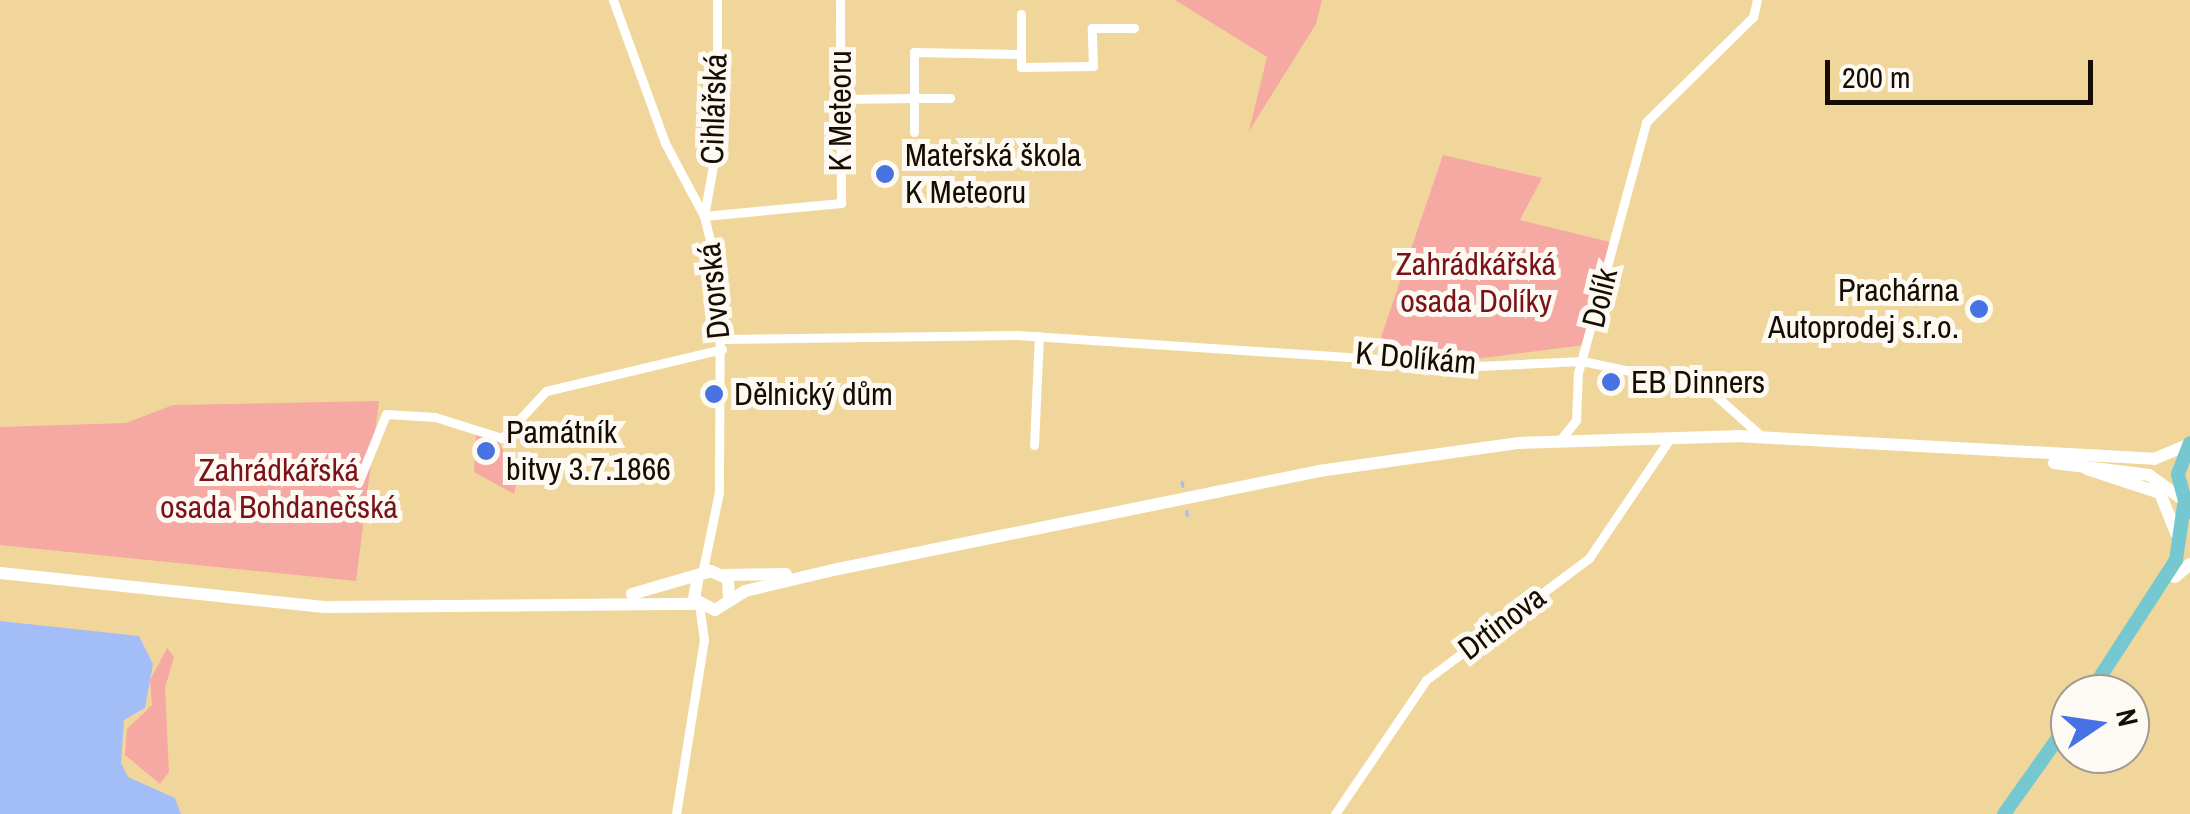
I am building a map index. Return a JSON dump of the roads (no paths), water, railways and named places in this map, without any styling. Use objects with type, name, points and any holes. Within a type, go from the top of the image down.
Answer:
[{"type":"main road","points":[[0,573],[344,607],[586,602],[724,605],[833,570],[1338,467],[1560,440],[1770,437],[2017,457],[2154,459],[2190,443],[2184,540],[2115,657]]},
{"type":"main road","points":[[2017,457],[2157,477],[2185,506]]},
{"type":"main road","points":[[2087,469],[2169,502],[2176,537],[2158,586]]},
{"type":"main road","points":[[2103,674],[2190,561]]},
{"type":"main road","points":[[586,602],[700,575],[833,570]]},
{"type":"main road","name":"Dvorská","points":[[723,574],[724,605]]},
{"type":"main road","name":"Dvorská","points":[[698,605],[700,575]]},
{"type":"main road","points":[[2004,814],[2050,749]]},
{"type":"street","name":"Dvorská","points":[[613,0],[665,143],[704,216],[722,344],[714,541],[723,574]]},
{"type":"street","name":"Cihlářská","points":[[704,216],[716,143],[717,0]]},
{"type":"street","name":"K Meteoru","points":[[704,216],[840,203],[840,0]]},
{"type":"street","name":"Dolík","points":[[1560,440],[1576,420],[1582,361],[1646,122],[1753,17],[1757,0]]},
{"type":"street","points":[[1021,14],[1022,68],[1093,66]]},
{"type":"street","points":[[1102,75],[1093,66],[1092,28],[1134,28]]},
{"type":"street","points":[[914,132],[914,52],[1021,54]]},
{"type":"street","points":[[841,100],[950,98]]},
{"type":"street","points":[[1034,445],[1039,336]]},
{"type":"street","name":"K Dolíkám","points":[[358,482],[386,414],[434,417],[502,438],[546,390],[722,344],[1039,336],[1478,366],[1582,361],[1706,387],[1770,437]]},
{"type":"street","name":"Drtinova","points":[[1335,814],[1426,680],[1589,558],[1672,436]]},
{"type":"street","name":"Dvorská","points":[[700,575],[714,541]]},
{"type":"street","name":"Dvorská","points":[[676,814],[704,640],[698,605]]},
{"type":"street","name":"Dvorská","points":[[704,640],[724,605]]},
{"type":"water","points":[[0,621],[139,636],[153,664],[145,708],[124,720],[121,763],[128,777],[175,798],[181,814],[0,814]]},
{"type":"waterway","points":[[1182,482],[1183,486]]},
{"type":"place","name":"Mateřská škola K Meteoru","points":[[885,174]]},
{"type":"place","name":"Prachárna Autoprodej s.r.o.","points":[[1979,309]]},
{"type":"place","name":"EB Dinners","points":[[1611,382]]},
{"type":"place","name":"Dělnický dům","points":[[714,394]]},
{"type":"place","name":"Památník bitvy 3.7.1866","points":[[486,451]]},
{"type":"park label","name":"Zahrádkářská osada Dolíky","points":[[1476,284]]},
{"type":"park label","name":"Zahrádkářská osada Bohdanečská","points":[[279,490]]}]
